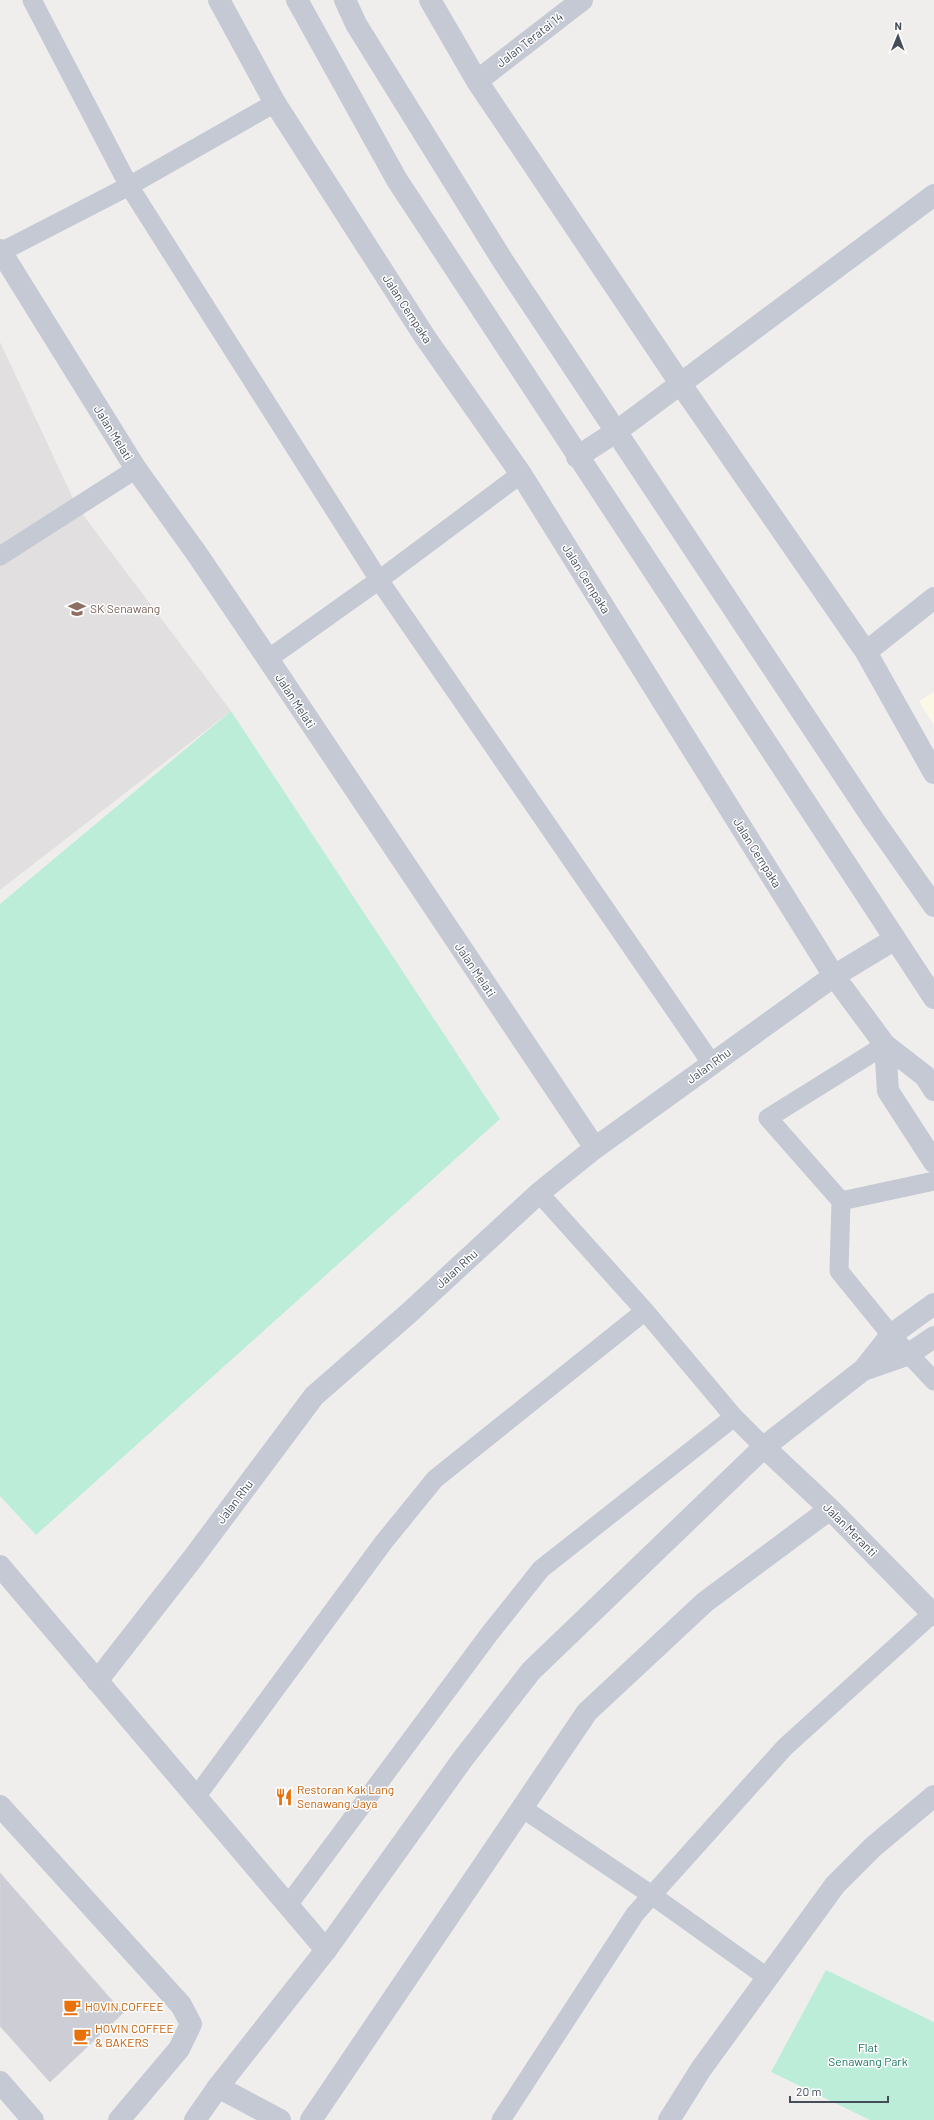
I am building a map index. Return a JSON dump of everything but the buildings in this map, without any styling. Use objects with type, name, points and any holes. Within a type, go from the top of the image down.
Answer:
[{"type":"street","name":"Jalan Cempaka","points":[[219,0],[275,103],[425,337],[521,474],[834,976],[886,1045],[925,1076],[934,1090]]},
{"type":"street","points":[[297,0],[397,180],[577,457],[934,998]]},
{"type":"street","points":[[345,0],[356,24],[504,261],[872,819],[934,906]]},
{"type":"street","points":[[430,0],[477,81],[680,383],[866,652],[933,771]]},
{"type":"street","name":"Jalan Teratai 14","points":[[477,81],[582,0]]},
{"type":"street","points":[[577,457],[617,431],[934,195]]},
{"type":"street","name":"Jalan Melati","points":[[1,251],[136,469],[197,554],[268,659],[595,1148]]},
{"type":"street","points":[[866,652],[934,598]]},
{"type":"street","name":"Jalan Rhu","points":[[97,1681],[193,1558],[314,1396],[410,1312],[539,1193],[595,1148],[834,976],[896,939]]},
{"type":"street","points":[[886,1045],[888,1091],[934,1162]]},
{"type":"street","points":[[195,2120],[218,2087],[326,1950],[462,1760],[531,1671],[764,1447],[864,1370],[891,1335],[934,1304]]},
{"type":"street","points":[[864,1370],[909,1354],[934,1337]]},
{"type":"street","name":"Jalan Meranti","points":[[764,1447],[830,1510],[933,1614]]},
{"type":"street","points":[[311,2120],[587,1712],[705,1602],[830,1510]]},
{"type":"street","points":[[0,1566],[326,1950]]},
{"type":"street","points":[[669,2120],[701,2069],[835,1885],[872,1847],[934,1796]]},
{"type":"street","points":[[0,1806],[181,2005],[191,2024],[179,2049],[119,2120]]},
{"type":"street","points":[[0,2082],[33,2120]]},
{"type":"street","points":[[218,2087],[280,2120]]},
{"type":"lane","points":[[32,0],[129,186],[379,580],[712,1064]]},
{"type":"lane","points":[[1,251],[129,186],[275,103]]},
{"type":"lane","points":[[0,556],[136,469]]},
{"type":"lane","points":[[268,659],[379,580],[521,474]]},
{"type":"lane","points":[[886,1045],[768,1118],[841,1201],[839,1271],[891,1335],[934,1382]]},
{"type":"lane","points":[[841,1201],[934,1181]]},
{"type":"lane","points":[[539,1193],[646,1311],[734,1417],[764,1447]]},
{"type":"lane","points":[[196,1797],[383,1543],[436,1479],[646,1311]]},
{"type":"lane","points":[[288,1905],[490,1633],[541,1569],[734,1417]]},
{"type":"lane","points":[[501,2120],[635,1914],[653,1896],[785,1746],[933,1614]]},
{"type":"lane","points":[[522,1808],[653,1896],[768,1978]]},
{"type":"shaded area","name":"SK Senawang","points":[[0,342],[77,507],[231,711],[0,890]]},
{"type":"shaded area","points":[[934,692],[934,725],[919,701]]},
{"type":"green space","points":[[231,711],[500,1119],[36,1535],[0,1496],[0,904]]},
{"type":"green space","name":"Flat Senawang Park","points":[[826,1970],[934,2022],[934,2120],[870,2120],[771,2072]]},
{"type":"place","name":"SK Senawang","points":[[77,609]]},
{"type":"place","name":"Restoran Kak Lang Senawang Jaya","points":[[284,1797]]},
{"type":"place","name":"HOVIN COFFEE","points":[[72,2007]]},
{"type":"place","name":"HOVIN COFFEE & BAKERS","points":[[82,2036]]}]
